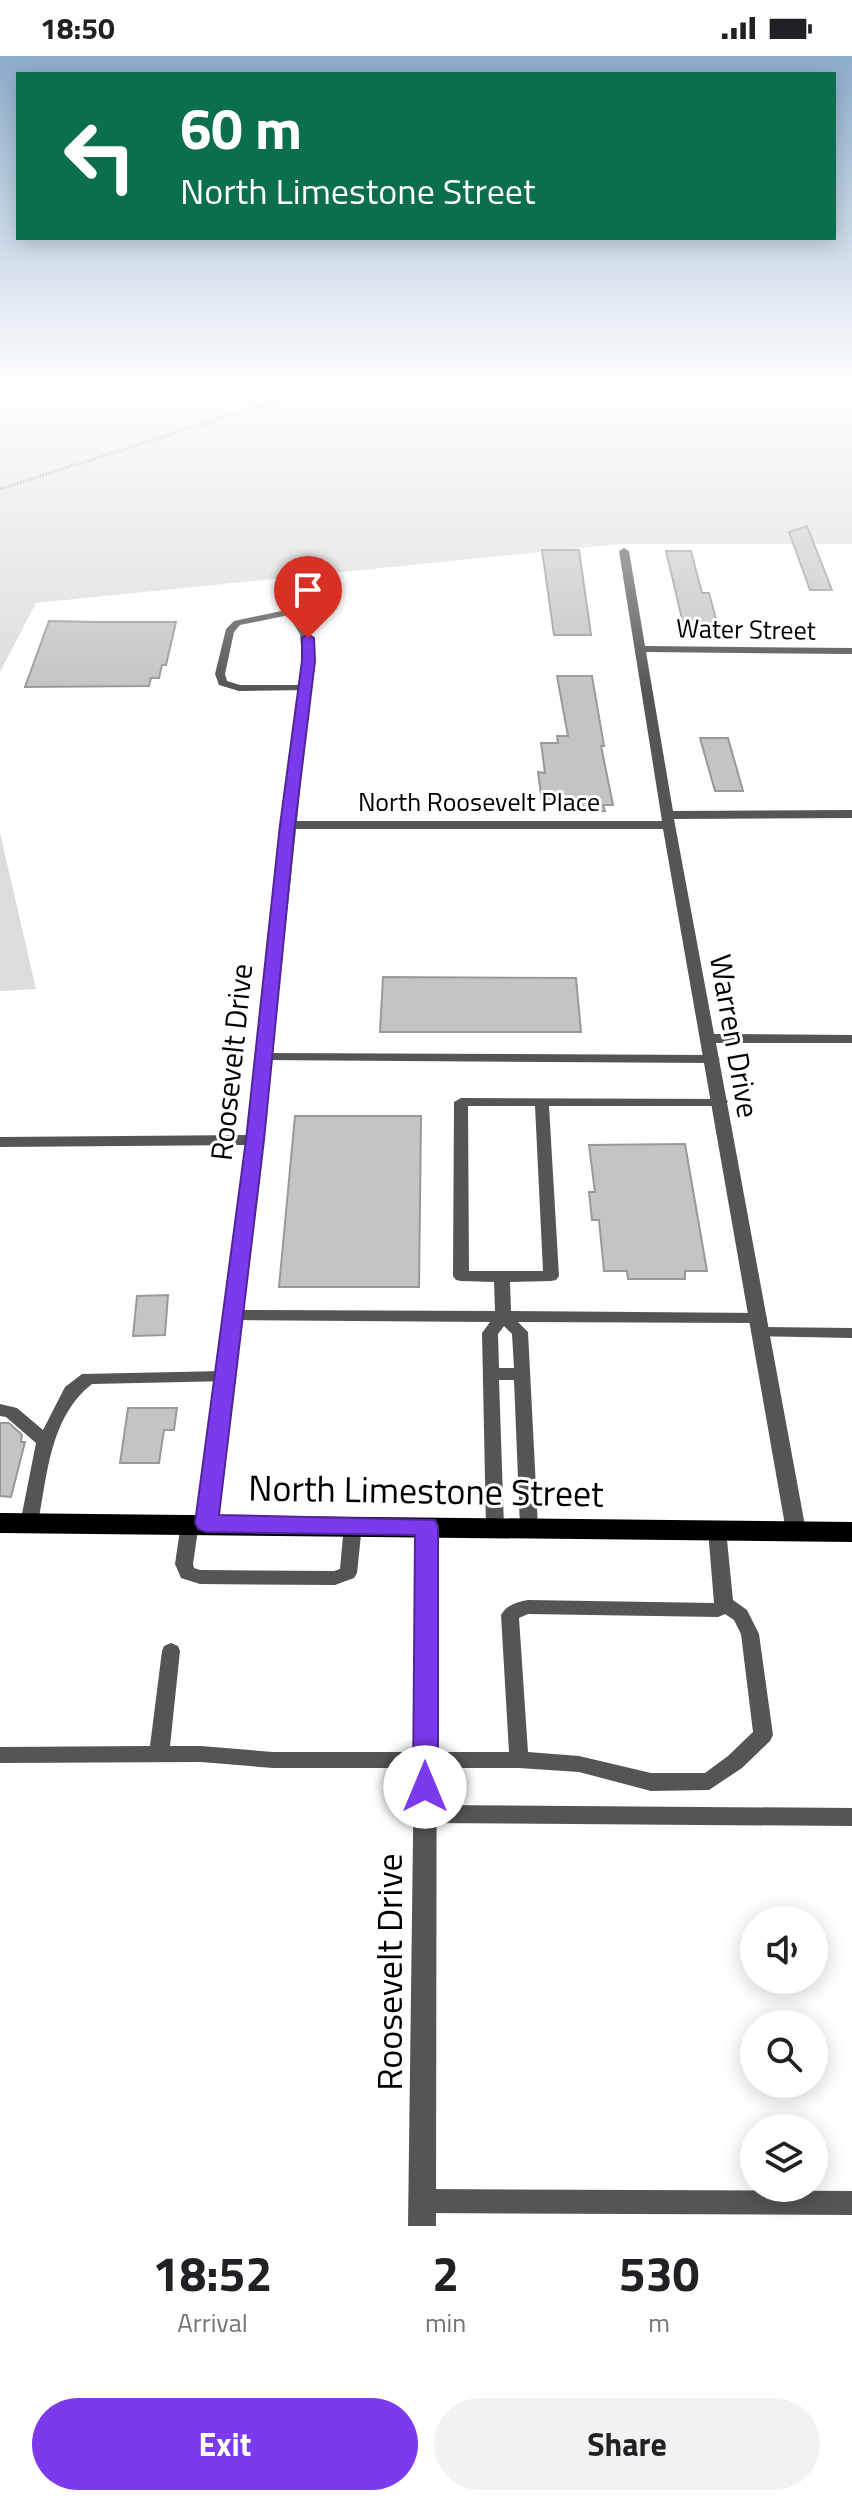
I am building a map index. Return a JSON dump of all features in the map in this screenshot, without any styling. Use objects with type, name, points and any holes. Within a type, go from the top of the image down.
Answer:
[{"type":"main road","name":"North Limestone Street","points":[[0,1523],[852,1532]]},
{"type":"street","name":"Warren Drive","points":[[624,551],[668,820],[796,1531]]},
{"type":"street","name":"Roosevelt Drive","points":[[198,1523],[233,1315],[305,688],[308,638],[304,626],[291,612]]},
{"type":"street","name":"Water Street","points":[[640,649],[852,651]]},
{"type":"street","name":"North Roosevelt Place","points":[[288,825],[668,820],[852,814]]},
{"type":"street","points":[[709,1038],[852,1039]]},
{"type":"street","points":[[0,1142],[255,1140]]},
{"type":"street","name":"Roosevelt Drive","points":[[422,2226],[427,1526]]},
{"type":"lane","points":[[291,612],[237,623],[229,631],[220,674],[223,683],[239,688],[305,688]]},
{"type":"lane","points":[[264,1057],[713,1059]]},
{"type":"lane","points":[[542,1103],[551,1276],[461,1276],[461,1102],[721,1102]]},
{"type":"lane","points":[[495,1527],[490,1333],[503,1317],[502,1277]]},
{"type":"lane","points":[[233,1315],[503,1317],[760,1325],[852,1333]]},
{"type":"lane","points":[[503,1317],[520,1332],[529,1527]]},
{"type":"lane","points":[[492,1374],[522,1374]]},
{"type":"lane","points":[[29,1524],[45,1441],[71,1391],[88,1378],[224,1377]]},
{"type":"lane","points":[[0,1410],[11,1412],[45,1441]]},
{"type":"lane","points":[[198,1523],[184,1564],[187,1573],[200,1577],[335,1578],[348,1573],[353,1525]]},
{"type":"lane","points":[[717,1530],[724,1604]]},
{"type":"lane","points":[[519,1760],[510,1615],[519,1609],[718,1610],[724,1604]]},
{"type":"lane","points":[[0,1755],[201,1754],[273,1760],[519,1760],[579,1764],[651,1782],[709,1781],[763,1735],[750,1634],[741,1615],[724,1604]]},
{"type":"lane","points":[[159,1755],[171,1651]]},
{"type":"lane","points":[[425,1814],[852,1817]]},
{"type":"lane","points":[[422,2201],[852,2203]]},
{"type":"shaded area","points":[[0,487],[852,487],[852,544],[618,544],[36,603],[0,672]]},
{"type":"shaded area","points":[[0,833],[36,989],[0,991]]},
{"type":"building","points":[[807,526],[832,590],[810,590],[789,532]]},
{"type":"building","points":[[542,550],[579,550],[591,635],[554,635]]},
{"type":"building","points":[[666,551],[691,551],[702,593],[709,593],[719,630],[711,630],[713,636],[686,636]]},
{"type":"building","points":[[49,621],[176,622],[166,665],[162,665],[159,678],[151,678],[149,686],[25,687]]},
{"type":"building","points":[[557,676],[592,676],[613,805],[603,805],[605,811],[570,812],[569,802],[542,802],[538,772],[545,773],[541,743],[558,743],[557,736],[568,736]]},
{"type":"building","points":[[700,738],[728,738],[743,791],[715,791]]},
{"type":"building","points":[[383,977],[576,978],[581,1032],[380,1032]]},
{"type":"building","points":[[295,1116],[421,1116],[419,1287],[279,1287]]},
{"type":"building","points":[[685,1144],[707,1271],[685,1271],[685,1279],[628,1279],[627,1271],[604,1271],[599,1220],[592,1220],[589,1192],[595,1192],[589,1145]]},
{"type":"building","points":[[168,1295],[165,1335],[133,1336],[137,1296]]},
{"type":"building","points":[[128,1408],[177,1408],[174,1430],[164,1430],[159,1463],[120,1463]]},
{"type":"building","points":[[0,1423],[9,1423],[22,1435],[21,1442],[25,1442],[11,1497],[0,1496]]},
{"type":"route","points":[[308,638],[308,661],[255,1140],[206,1523],[427,1526],[425,1787]]}]
